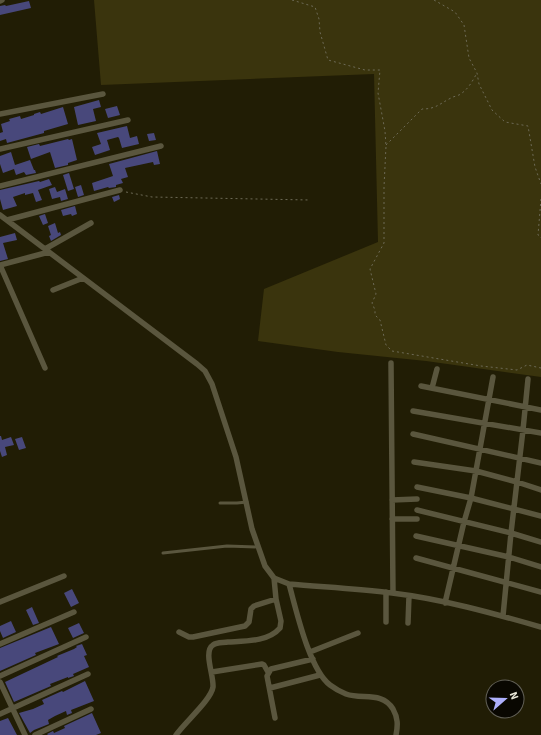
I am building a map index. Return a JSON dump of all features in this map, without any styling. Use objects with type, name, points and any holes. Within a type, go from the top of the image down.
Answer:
[{"type":"street","points":[[0,114],[103,94]]},
{"type":"street","points":[[0,149],[128,120]]},
{"type":"street","points":[[0,186],[161,146]]},
{"type":"street","points":[[7,220],[120,190]]},
{"type":"street","points":[[0,215],[197,364],[204,371],[212,384],[236,457],[258,547],[265,566],[274,578],[289,584],[386,592],[445,602],[541,627]]},
{"type":"street","points":[[45,368],[0,265],[47,250],[91,223]]},
{"type":"street","points":[[53,290],[83,278]]},
{"type":"street","points":[[391,362],[393,593]]},
{"type":"street","points":[[432,388],[437,369]]},
{"type":"street","points":[[445,602],[471,498],[486,424],[493,377]]},
{"type":"street","points":[[503,616],[528,379]]},
{"type":"street","points":[[421,386],[541,410]]},
{"type":"street","points":[[413,411],[541,433]]},
{"type":"street","points":[[413,434],[541,463]]},
{"type":"street","points":[[414,462],[476,471],[541,490]]},
{"type":"street","points":[[417,487],[471,498],[541,516]]},
{"type":"street","points":[[392,500],[417,499]]},
{"type":"street","points":[[416,510],[511,533],[541,542]]},
{"type":"street","points":[[392,519],[417,519]]},
{"type":"street","points":[[416,536],[509,557],[541,567]]},
{"type":"street","points":[[416,558],[454,567],[541,592]]},
{"type":"street","points":[[0,602],[64,576]]},
{"type":"street","points":[[176,735],[184,724],[207,700],[212,692],[212,672],[208,654],[210,648],[213,645],[270,637],[280,628],[281,621],[276,599],[274,578]]},
{"type":"street","points":[[289,584],[301,628],[320,675],[329,684],[346,694],[381,698],[389,704],[395,713],[398,724],[396,735]]},
{"type":"street","points":[[386,592],[386,622]]},
{"type":"street","points":[[408,623],[409,596]]},
{"type":"street","points":[[179,632],[192,637],[245,626],[249,622],[251,609],[254,606],[276,599]]},
{"type":"street","points":[[0,644],[74,612]]},
{"type":"street","points":[[310,652],[358,634]]},
{"type":"street","points":[[0,676],[86,637]]},
{"type":"street","points":[[268,672],[313,659]]},
{"type":"street","points":[[212,672],[262,664],[264,665],[268,672],[267,676],[275,718]]},
{"type":"street","points":[[0,714],[88,674]]},
{"type":"street","points":[[270,688],[320,675]]},
{"type":"street","points":[[0,682],[25,735]]},
{"type":"street","points":[[35,735],[90,709]]},
{"type":"lane","points":[[220,503],[246,502]]},
{"type":"lane","points":[[163,552],[227,546],[258,547]]},
{"type":"path","points":[[292,0],[315,7],[320,19],[320,32],[328,60],[365,70],[380,70],[378,93],[385,131],[386,146],[384,243],[370,269],[376,294],[372,303],[375,310],[374,315],[380,320],[386,345],[392,351],[481,366],[517,370],[527,365],[541,368]]},
{"type":"path","points":[[434,0],[455,12],[464,25],[469,58],[478,72],[479,84],[492,110],[505,122],[528,126],[535,167],[541,184]]},
{"type":"path","points":[[386,146],[422,109],[430,109],[451,98],[461,95],[469,87],[478,72]]},
{"type":"path","points":[[120,190],[152,197],[310,200]]},
{"type":"path","points":[[541,199],[538,235],[541,238]]},
{"type":"shaded area","points":[[94,0],[541,0],[541,377],[426,361],[338,352],[258,341],[264,289],[378,242],[374,74],[101,85]]},
{"type":"building","points":[[29,1],[31,8],[0,15],[0,6]]},
{"type":"building","points":[[99,100],[101,107],[93,109],[96,121],[78,125],[74,107]]},
{"type":"building","points":[[117,106],[120,115],[108,118],[105,109]]},
{"type":"building","points":[[63,107],[68,124],[44,131],[44,133],[7,143],[6,139],[0,141],[0,133],[3,132],[1,124],[10,121],[9,119],[20,116],[21,119],[40,112],[41,114]]},
{"type":"building","points":[[127,126],[130,138],[137,136],[139,144],[122,148],[118,137],[107,140],[110,150],[95,155],[92,147],[101,144],[97,133]]},
{"type":"building","points":[[154,133],[156,140],[149,141],[147,134]]},
{"type":"building","points":[[72,139],[77,160],[68,163],[68,165],[55,168],[50,152],[31,159],[27,147],[39,144],[40,146]]},
{"type":"building","points":[[157,151],[160,164],[154,165],[153,162],[125,168],[128,177],[121,179],[123,183],[116,185],[116,187],[108,187],[94,191],[92,183],[113,176],[109,164]]},
{"type":"building","points":[[11,152],[15,165],[30,160],[36,173],[26,175],[24,172],[16,175],[14,169],[3,173],[0,164],[0,156]]},
{"type":"building","points":[[69,173],[74,189],[68,191],[63,175]]},
{"type":"building","points":[[49,179],[52,185],[38,190],[42,200],[36,202],[33,193],[25,195],[25,193],[13,197],[17,206],[3,210],[0,199],[0,190]]},
{"type":"building","points":[[81,185],[84,195],[78,197],[75,187]]},
{"type":"building","points":[[55,187],[57,192],[65,189],[68,199],[61,201],[60,197],[52,199],[49,189]]},
{"type":"building","points":[[119,195],[120,199],[114,202],[112,197]]},
{"type":"building","points":[[75,206],[77,214],[72,216],[71,214],[63,216],[61,210]]},
{"type":"building","points":[[45,214],[48,223],[43,225],[39,216]]},
{"type":"building","points":[[55,223],[58,233],[60,232],[61,235],[51,241],[48,226]]},
{"type":"building","points":[[15,233],[17,240],[3,243],[8,259],[0,261],[0,237]]},
{"type":"building","points":[[0,436],[2,440],[11,437],[14,445],[5,447],[7,455],[2,457],[0,451]]},
{"type":"building","points":[[22,437],[26,448],[19,450],[15,439]]},
{"type":"building","points":[[72,589],[79,603],[71,607],[64,593]]},
{"type":"building","points":[[32,607],[39,623],[33,625],[26,610]]},
{"type":"building","points":[[11,621],[16,632],[3,638],[0,631],[0,626]]},
{"type":"building","points":[[79,623],[84,633],[73,638],[68,628]]},
{"type":"building","points":[[51,627],[59,644],[35,653],[36,655],[0,671],[0,648]]},
{"type":"building","points":[[82,644],[87,655],[84,656],[89,667],[73,674],[74,676],[50,684],[51,686],[14,702],[5,682]]},
{"type":"building","points":[[85,681],[94,701],[71,710],[72,713],[67,715],[66,711],[55,716],[48,720],[49,724],[30,733],[19,713],[44,704],[42,700]]},
{"type":"building","points":[[92,713],[101,733],[96,735],[47,734],[53,731],[54,733],[65,728],[64,726]]},
{"type":"building","points":[[8,718],[17,735],[0,735],[0,721]]}]
